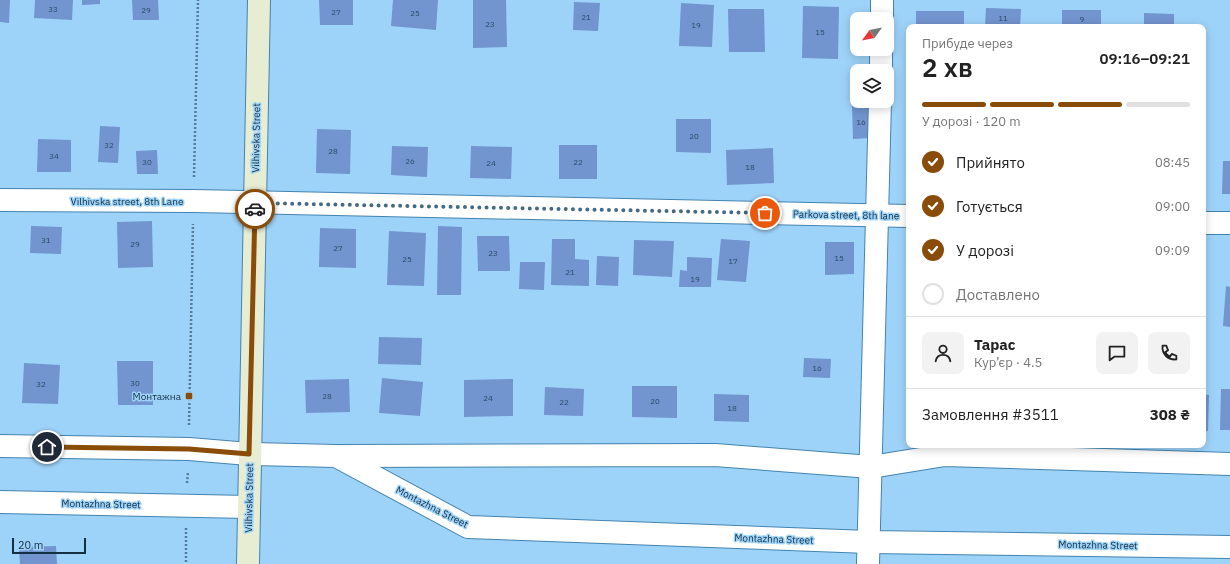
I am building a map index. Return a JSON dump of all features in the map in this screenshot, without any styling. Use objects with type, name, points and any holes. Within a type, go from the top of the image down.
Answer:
[{"type":"street","name":"Vilhivska Street","points":[[248,564],[259,0]]},
{"type":"street","points":[[882,0],[882,12]]},
{"type":"street","points":[[868,564],[880,108]]},
{"type":"street","name":"Vilhivska street, 8th Lane","points":[[0,200],[193,201],[255,203]]},
{"type":"street","name":"Parkova street, 8th lane","points":[[255,203],[906,216]]},
{"type":"street","points":[[1206,223],[1230,223]]},
{"type":"street","name":"Montazhna Street","points":[[0,446],[189,449],[249,454],[336,456],[715,455],[871,466],[945,455],[1230,464]]},
{"type":"street","name":"Montazhna Street","points":[[336,456],[468,527],[869,542],[1230,547]]},
{"type":"street","name":"Montazhna Street","points":[[0,502],[249,507]]},
{"type":"path","points":[[186,564],[186,506],[189,449],[198,0]]},
{"type":"building","points":[[0,0],[10,0],[9,23],[0,22]]},
{"type":"building","points":[[35,0],[73,0],[72,20],[34,18]]},
{"type":"building","points":[[82,0],[100,0],[100,4],[82,5]]},
{"type":"building","points":[[132,0],[158,0],[159,20],[133,20]]},
{"type":"building","points":[[319,0],[353,0],[353,25],[320,25]]},
{"type":"building","points":[[393,0],[438,0],[436,30],[391,26]]},
{"type":"building","points":[[473,0],[506,0],[507,47],[473,48]]},
{"type":"building","points":[[574,2],[600,3],[598,31],[573,30]]},
{"type":"building","points":[[681,3],[714,5],[712,47],[679,46]]},
{"type":"building","points":[[803,6],[839,7],[838,59],[802,58]]},
{"type":"building","points":[[986,8],[1021,9],[1020,24],[985,24]]},
{"type":"building","points":[[728,9],[764,9],[765,52],[729,52]]},
{"type":"building","points":[[1062,10],[1101,10],[1101,24],[1062,24]]},
{"type":"building","points":[[916,11],[964,11],[964,24],[916,24]]},
{"type":"building","points":[[1144,13],[1174,14],[1174,24],[1144,24]]},
{"type":"building","points":[[852,108],[869,108],[870,138],[853,139]]},
{"type":"building","points":[[676,119],[711,119],[711,153],[676,152]]},
{"type":"building","points":[[100,126],[120,127],[118,163],[98,162]]},
{"type":"building","points":[[317,129],[351,130],[350,174],[316,173]]},
{"type":"building","points":[[38,139],[71,140],[71,172],[37,172]]},
{"type":"building","points":[[559,145],[597,145],[597,179],[559,179]]},
{"type":"building","points":[[392,146],[428,147],[427,177],[391,175]]},
{"type":"building","points":[[471,146],[512,147],[511,179],[470,178]]},
{"type":"building","points":[[773,148],[774,183],[727,185],[726,150]]},
{"type":"building","points":[[157,150],[158,174],[137,174],[136,151]]},
{"type":"building","points":[[1223,161],[1230,161],[1230,194],[1222,194]]},
{"type":"building","points":[[152,221],[153,267],[118,268],[117,222]]},
{"type":"building","points":[[31,226],[62,227],[61,254],[30,253]]},
{"type":"building","points":[[438,226],[462,227],[461,295],[437,295]]},
{"type":"building","points":[[320,228],[356,229],[356,268],[319,267]]},
{"type":"building","points":[[389,231],[426,233],[424,286],[387,285]]},
{"type":"building","points":[[477,236],[509,236],[510,271],[478,271]]},
{"type":"building","points":[[552,239],[575,239],[575,259],[589,260],[589,286],[551,285]]},
{"type":"building","points":[[721,239],[750,241],[746,282],[717,280]]},
{"type":"building","points":[[634,240],[674,241],[672,277],[633,275]]},
{"type":"building","points":[[825,242],[854,242],[854,274],[825,275]]},
{"type":"building","points":[[597,256],[619,257],[618,286],[596,285]]},
{"type":"building","points":[[687,257],[712,258],[711,287],[679,287],[680,270],[687,271]]},
{"type":"building","points":[[520,262],[545,262],[544,290],[519,289]]},
{"type":"building","points":[[1226,286],[1230,287],[1230,327],[1223,326]]},
{"type":"building","points":[[379,337],[422,338],[421,365],[378,364]]},
{"type":"building","points":[[804,358],[831,359],[830,378],[803,377]]},
{"type":"building","points":[[117,361],[153,361],[153,405],[118,405]]},
{"type":"building","points":[[24,363],[60,365],[58,404],[22,403]]},
{"type":"building","points":[[382,378],[423,382],[420,416],[379,413]]},
{"type":"building","points":[[349,379],[350,412],[306,413],[305,380]]},
{"type":"building","points":[[513,379],[513,416],[464,417],[464,380]]},
{"type":"building","points":[[632,386],[677,386],[677,418],[632,417]]},
{"type":"building","points":[[545,387],[584,389],[583,416],[544,415]]},
{"type":"building","points":[[1221,389],[1230,389],[1230,430],[1220,430]]},
{"type":"building","points":[[714,394],[749,395],[749,422],[714,421]]},
{"type":"building","points":[[1206,394],[1209,395],[1208,431],[1206,431]]},
{"type":"building","points":[[56,546],[57,564],[20,564],[19,547]]},
{"type":"way so far","points":[[255,209],[255,203],[765,213]]},
{"type":"place","name":"Монтажна","points":[[189,396]]},
{"type":"route","points":[[47,447],[189,449],[249,454],[255,209]]}]
